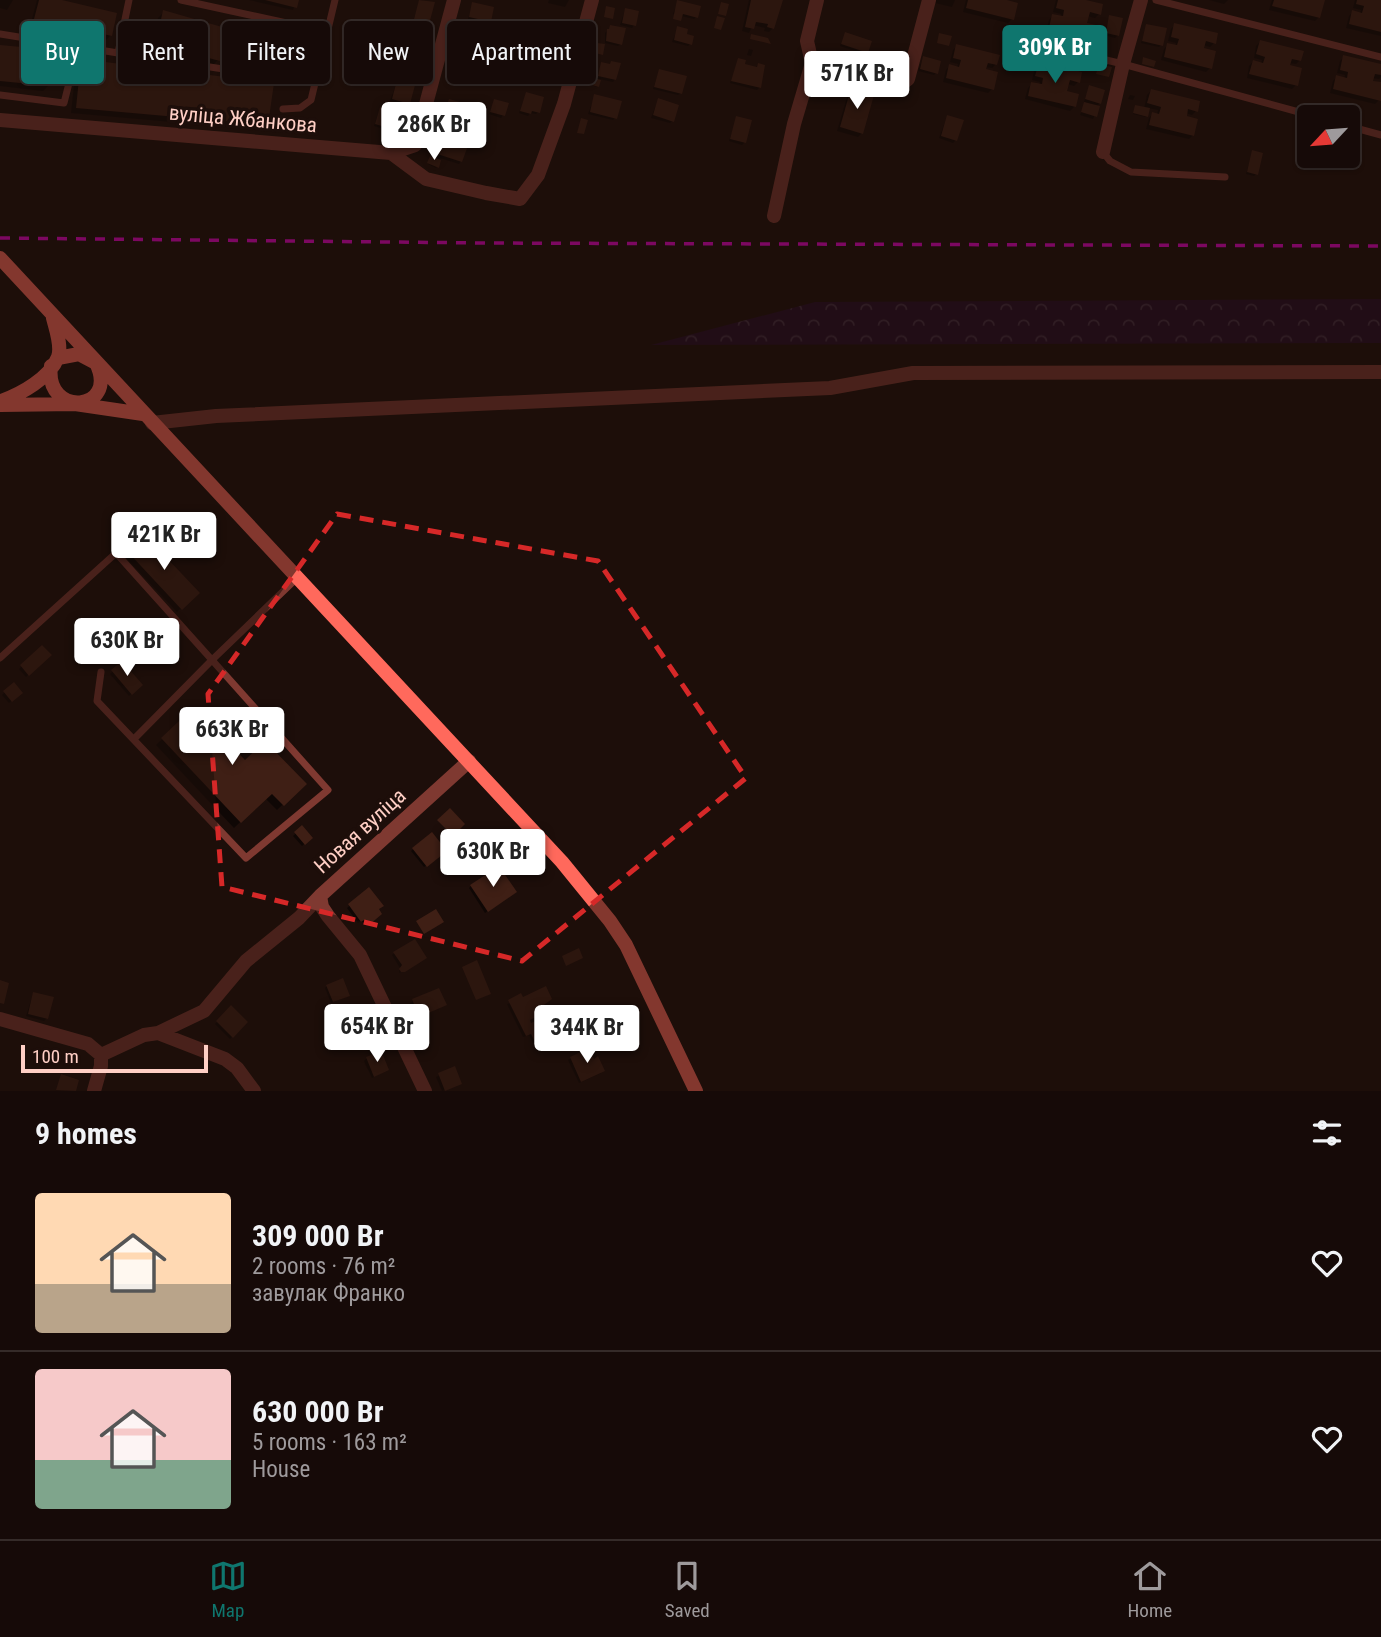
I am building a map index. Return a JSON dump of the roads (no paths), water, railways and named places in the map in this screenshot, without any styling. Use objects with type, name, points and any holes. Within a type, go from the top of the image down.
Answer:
[{"type":"main road","points":[[0,258],[523,819],[610,921],[626,945],[696,1091]]},
{"type":"main road","points":[[53,317],[58,339],[51,382],[56,393],[75,404],[148,419]]},
{"type":"main road","points":[[79,354],[96,363],[102,378],[97,393],[89,400],[75,404],[0,403],[26,390],[54,362],[79,354]]},
{"type":"street","points":[[391,153],[415,145],[454,0]]},
{"type":"street","points":[[391,153],[426,179],[520,199],[538,175],[564,104],[592,0]]},
{"type":"street","points":[[774,216],[794,124],[812,63],[807,41],[817,0]]},
{"type":"street","points":[[812,63],[897,87],[908,79],[929,0]]},
{"type":"street","points":[[1103,152],[1141,0]]},
{"type":"street","name":"вуліца Жбанкова","points":[[0,120],[391,153]]},
{"type":"street","points":[[148,419],[830,388],[913,373],[1381,372]]},
{"type":"street","name":"Новая вуліца","points":[[425,1091],[359,955],[322,907],[320,896],[469,761]]},
{"type":"street","points":[[101,1055],[144,1035],[158,1033],[204,1010],[246,961],[299,918],[320,896]]},
{"type":"street","points":[[0,1019],[88,1044],[101,1055],[102,1066],[94,1091]]},
{"type":"street","points":[[158,1033],[225,1059],[237,1068],[254,1091]]},
{"type":"lane","points":[[125,21],[129,0]]},
{"type":"lane","points":[[181,0],[277,21]]},
{"type":"lane","points":[[330,23],[335,0]]},
{"type":"lane","points":[[1156,0],[1381,57]]},
{"type":"lane","points":[[0,34],[21,38]]},
{"type":"lane","points":[[1030,43],[1123,64],[1297,112]]},
{"type":"lane","points":[[104,51],[118,53]]},
{"type":"lane","points":[[0,94],[64,103],[69,84]]},
{"type":"lane","points":[[283,109],[300,108],[311,100],[315,84]]},
{"type":"lane","points":[[1360,129],[1381,135]]},
{"type":"lane","points":[[1103,152],[1110,161],[1131,172],[1225,177]]},
{"type":"lane","points":[[0,658],[116,553],[328,790],[246,858],[97,701],[101,672]]},
{"type":"lane","points":[[134,740],[297,578]]},
{"type":"railway","points":[[0,238],[484,243],[1381,246]]}]
